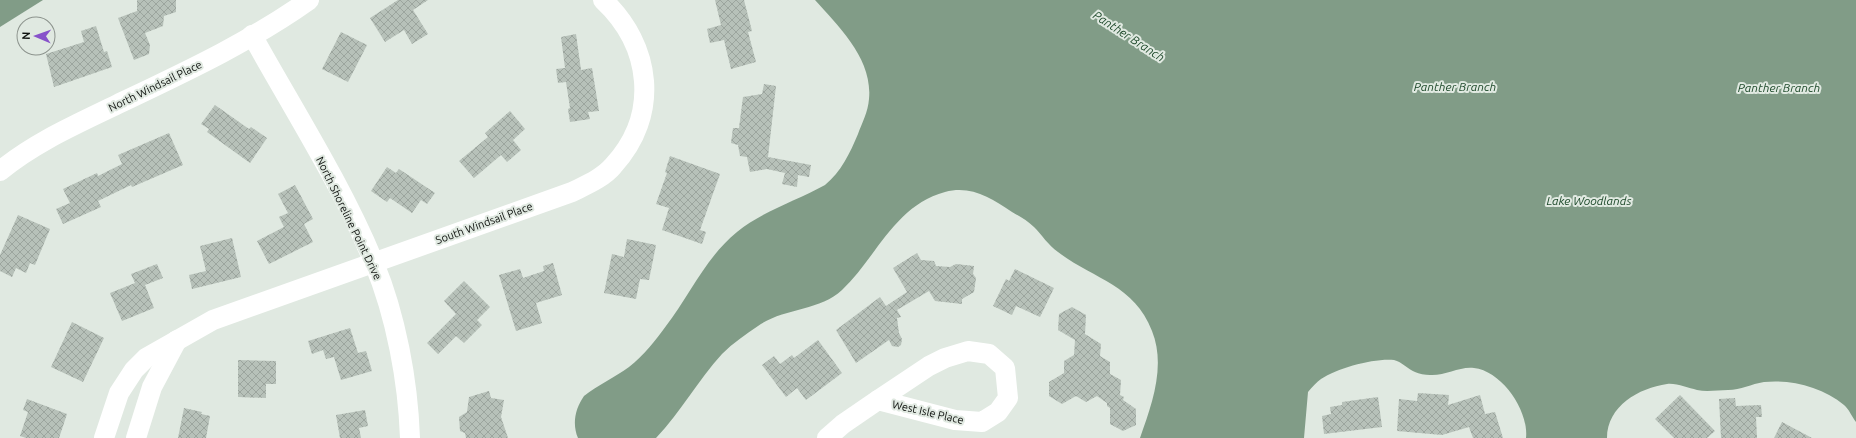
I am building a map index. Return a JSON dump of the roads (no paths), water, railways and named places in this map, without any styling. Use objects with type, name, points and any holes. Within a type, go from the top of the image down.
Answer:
[{"type":"street","name":"North Windsail Place","points":[[0,171],[48,138],[198,65],[292,12],[309,0]]},
{"type":"street","name":"South Windsail Place","points":[[104,438],[119,393],[134,370],[146,358],[213,320],[572,192],[593,181],[612,167],[627,146],[640,115],[645,92],[644,73],[640,55],[633,37],[622,20],[603,0]]},
{"type":"street","name":"North Shoreline Point Drive","points":[[252,35],[336,184],[374,263],[396,336],[407,395],[410,438]]},
{"type":"street","points":[[136,438],[152,387],[177,340]]},
{"type":"street","name":"West Isle Place","points":[[827,438],[843,424],[878,400],[929,366],[945,358],[968,351],[990,354],[1005,368],[1008,398],[998,412],[982,422],[955,420],[878,400]]},
{"type":"water","points":[[0,0],[43,0],[16,16],[0,27]]},
{"type":"water","name":"Lake Woodlands","points":[[815,0],[1856,0],[1856,422],[1846,407],[1836,399],[1816,389],[1795,383],[1774,381],[1733,390],[1709,391],[1667,384],[1656,386],[1636,394],[1626,400],[1612,417],[1608,427],[1607,438],[1526,438],[1526,427],[1518,405],[1504,384],[1494,376],[1474,368],[1436,375],[1426,375],[1415,372],[1397,361],[1386,360],[1367,362],[1346,368],[1328,375],[1316,383],[1308,392],[1304,438],[1140,438],[1156,385],[1158,358],[1152,331],[1144,315],[1135,303],[1124,292],[1058,252],[1034,227],[996,202],[980,194],[963,190],[954,190],[928,199],[913,208],[899,220],[854,277],[833,297],[812,306],[768,320],[731,346],[713,364],[673,418],[656,438],[578,438],[575,427],[575,417],[578,406],[584,396],[629,367],[644,353],[675,314],[707,265],[726,242],[737,232],[758,218],[825,185],[836,174],[848,155],[866,113],[869,99],[869,84],[866,70],[860,57],[844,33]]},
{"type":"water label","name":"Panther Branch","points":[[1129,36]]},
{"type":"water label","name":"Panther Branch","points":[[1455,86]]},
{"type":"water label","name":"Panther Branch","points":[[1779,87]]}]
